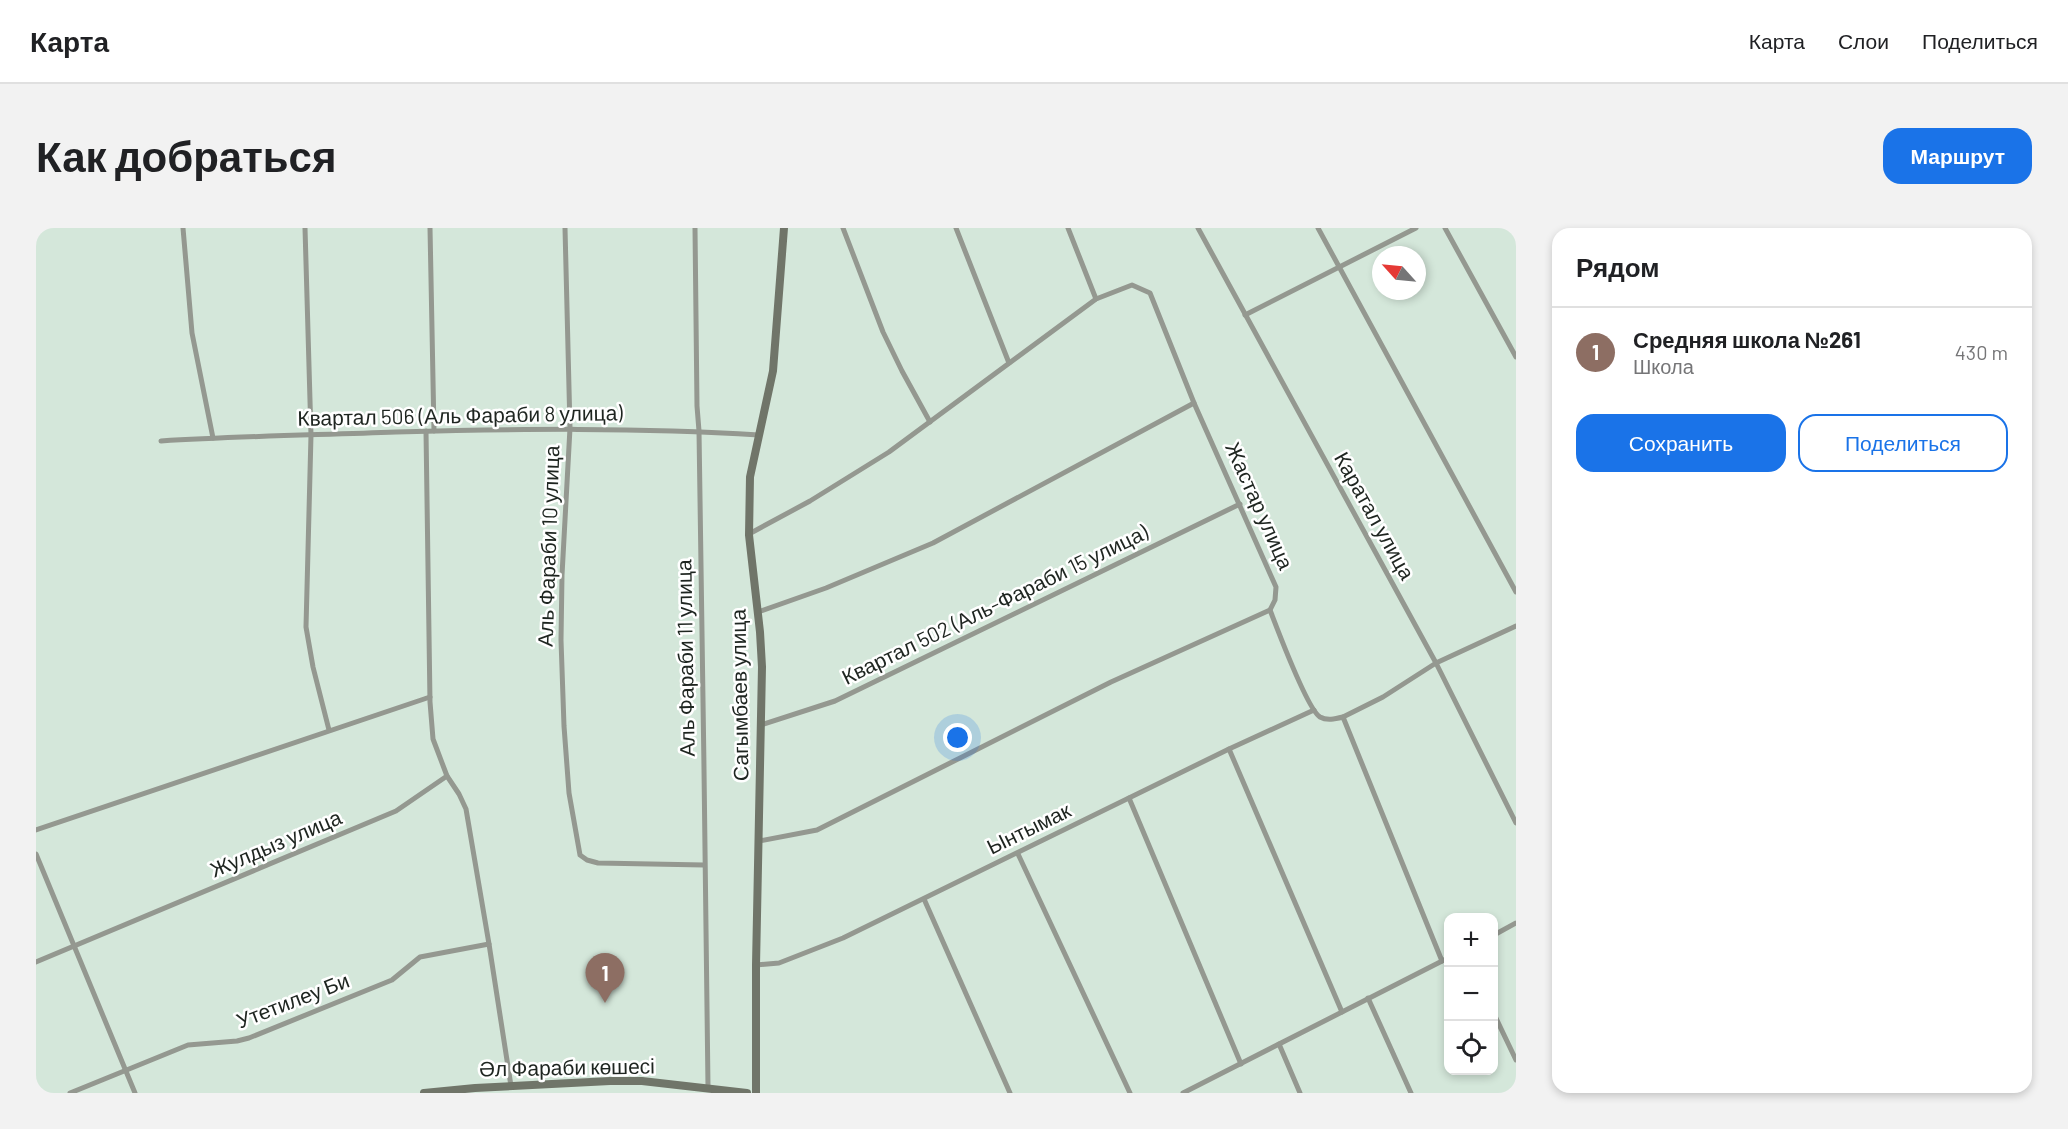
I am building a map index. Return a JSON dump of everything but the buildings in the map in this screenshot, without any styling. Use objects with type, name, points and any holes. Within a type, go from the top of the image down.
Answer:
[{"type":"street","points":[[183,228],[192,333],[213,438]]},
{"type":"street","points":[[305,228],[311,435],[306,627],[313,667],[329,730]]},
{"type":"street","points":[[430,228],[434,431]]},
{"type":"street","name":"Аль Фараби 10 улица","points":[[565,228],[570,428],[561,640],[569,793],[580,855],[598,863],[704,865]]},
{"type":"street","name":"Аль Фараби 11 улица","points":[[695,228],[696,406],[699,431],[704,661],[704,865],[708,1087]]},
{"type":"street","name":"Сагымбаев улица","points":[[756,1093],[756,965],[762,667],[749,534],[750,477],[773,371],[784,228]]},
{"type":"street","points":[[843,228],[883,332],[930,422]]},
{"type":"street","points":[[956,228],[1009,363]]},
{"type":"street","points":[[749,534],[810,501],[889,452],[1096,299],[1068,228]]},
{"type":"street","name":"Каратал улица","points":[[1198,228],[1436,663],[1516,823]]},
{"type":"street","points":[[1318,228],[1516,592]]},
{"type":"street","points":[[1245,315],[1416,228]]},
{"type":"street","points":[[1445,228],[1516,357]]},
{"type":"street","name":"Жастар улица","points":[[1096,299],[1132,285],[1150,293],[1194,403],[1276,586],[1275,600],[1270,610]]},
{"type":"street","points":[[758,612],[826,588],[933,543],[1194,403]]},
{"type":"street","name":"Квартал 506 (Аль Фараби 8 улица)","points":[[161,441],[570,428],[759,435]]},
{"type":"street","points":[[426,431],[430,697],[434,739],[447,776],[465,809],[511,1086]]},
{"type":"street","name":"Квартал 502 (Аль-Фараби 15 улица)","points":[[761,724],[836,701],[1240,504]]},
{"type":"street","points":[[759,841],[817,830],[1111,682],[1270,610],[1314,710],[1325,719],[1343,717],[1383,697],[1436,663],[1516,626]]},
{"type":"street","points":[[36,830],[430,697]]},
{"type":"street","name":"Ынтымак","points":[[756,965],[779,963],[800,956],[924,899],[1229,749],[1314,710]]},
{"type":"street","points":[[1184,1093],[1442,961],[1343,717]]},
{"type":"street","points":[[1229,749],[1341,1012]]},
{"type":"street","name":"Жулдыз улица","points":[[36,962],[396,811],[447,776]]},
{"type":"street","points":[[1129,798],[1240,1064]]},
{"type":"street","points":[[36,854],[135,1093]]},
{"type":"street","points":[[1018,854],[1130,1093]]},
{"type":"street","points":[[924,899],[1010,1093]]},
{"type":"street","points":[[1498,932],[1516,923]]},
{"type":"street","name":"Утетилеу Би","points":[[70,1093],[188,1045],[249,1038],[392,980],[420,957],[489,945]]},
{"type":"street","points":[[1368,998],[1411,1093]]},
{"type":"street","points":[[1497,1021],[1516,1060]]},
{"type":"street","points":[[1279,1044],[1300,1093]]},
{"type":"street","name":"Әл Фараби көшесі","points":[[424,1093],[511,1086],[642,1081],[747,1093]]},
{"type":"place","name":"Средняя школа №261","points":[[605,1003]]}]
